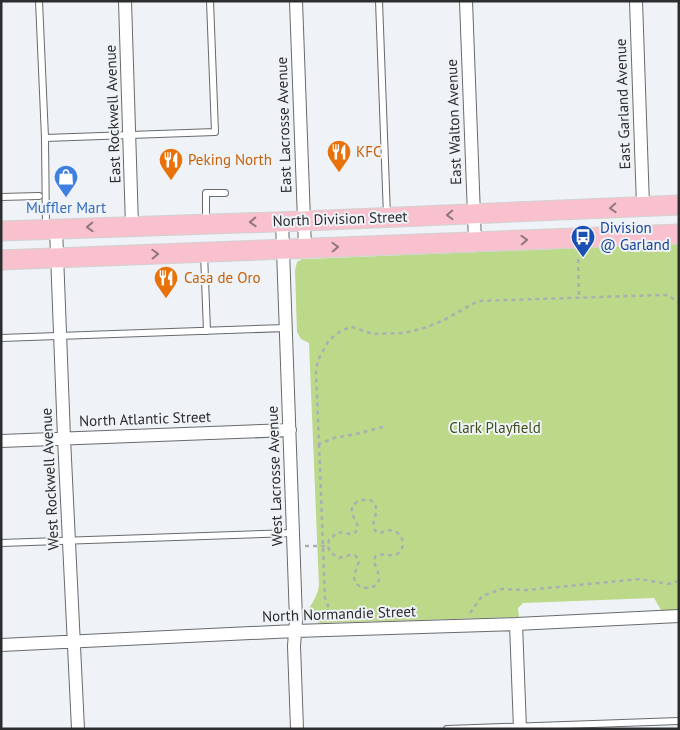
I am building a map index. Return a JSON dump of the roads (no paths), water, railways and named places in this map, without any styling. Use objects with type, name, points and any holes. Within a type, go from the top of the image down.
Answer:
[{"type":"main road","name":"North Division Street","points":[[1,230],[304,221],[679,205]]},
{"type":"main road","name":"North Division Street","points":[[1,260],[679,234]]},
{"type":"street","name":"East Rockwell Avenue","points":[[125,1],[132,226]]},
{"type":"street","name":"East Lacrosse Avenue","points":[[296,1],[305,248]]},
{"type":"street","name":"East Walton Avenue","points":[[466,1],[475,242]]},
{"type":"street","name":"East Garland Avenue","points":[[636,1],[643,206]]},
{"type":"street","name":"West Lacrosse Avenue","points":[[282,221],[294,539],[296,632],[294,646],[297,729]]},
{"type":"street","name":"West Rockwell Avenue","points":[[51,229],[57,258],[78,729]]},
{"type":"street","name":"North Atlantic Street","points":[[1,441],[290,430]]},
{"type":"street","name":"North Normandie Street","points":[[1,645],[679,616]]},
{"type":"street","points":[[516,624],[520,728]]},
{"type":"lane","points":[[39,1],[51,229]]},
{"type":"lane","points":[[45,138],[214,132],[210,1]]},
{"type":"lane","points":[[379,1],[387,217]]},
{"type":"lane","points":[[206,224],[206,193],[225,192]]},
{"type":"lane","points":[[1,197],[38,196]]},
{"type":"lane","points":[[204,252],[207,331]]},
{"type":"lane","points":[[1,338],[286,328]]},
{"type":"lane","points":[[1,542],[294,539]]},
{"type":"lane","points":[[447,729],[520,728],[679,720]]},
{"type":"place","name":"KFC","points":[[339,173]]},
{"type":"place","name":"Peking North","points":[[171,181]]},
{"type":"place","name":"Muffler Mart","points":[[66,198]]},
{"type":"place","name":"Division @ Garland","points":[[583,258]]},
{"type":"place","name":"Casa de Oro","points":[[166,299]]},
{"type":"park label","name":"Clark Playfield","points":[[495,428]]}]
